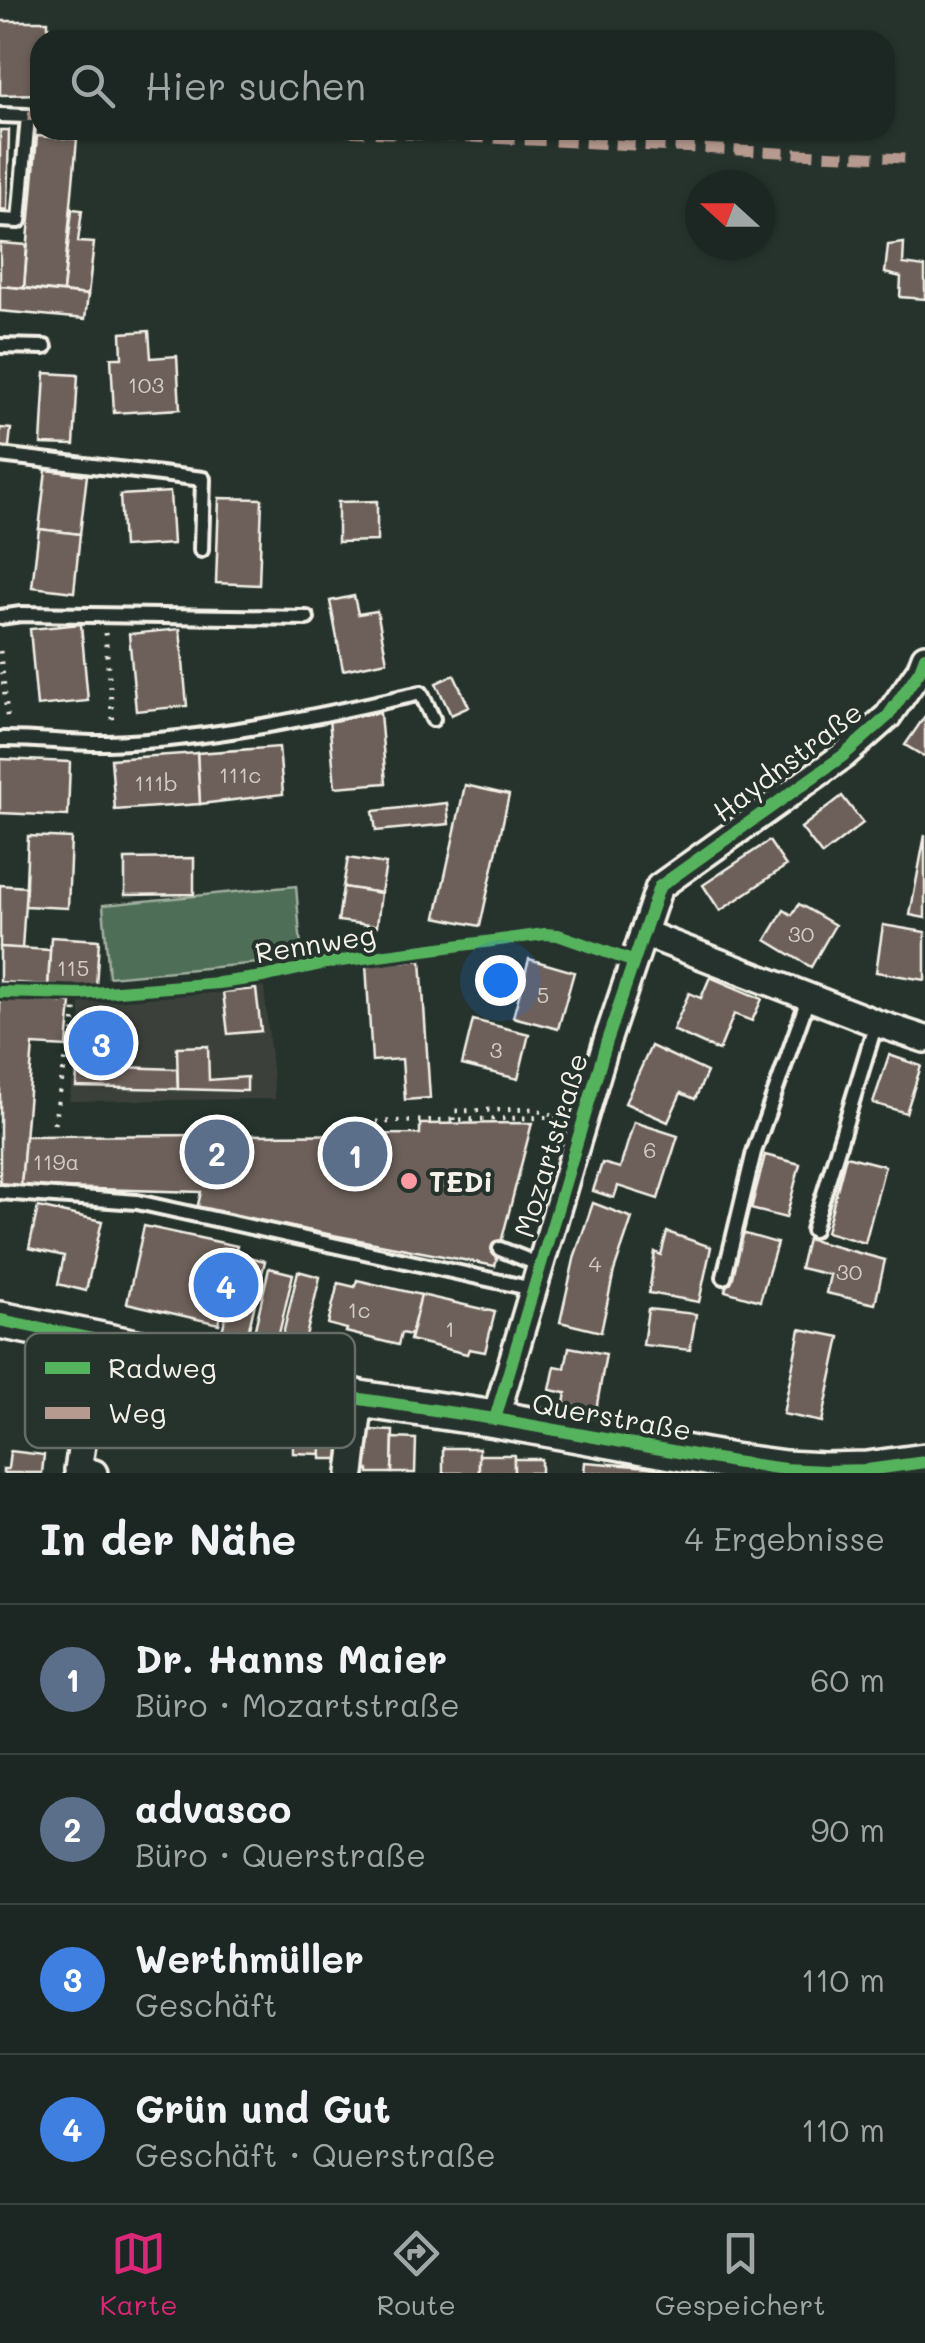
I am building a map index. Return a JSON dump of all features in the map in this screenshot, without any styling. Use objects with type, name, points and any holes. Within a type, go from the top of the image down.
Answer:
[{"type":"street","name":"Haydnstraße","points":[[659,886],[844,755],[888,716],[925,658]]},
{"type":"street","name":"Mozartstraße","points":[[496,1420],[584,1116],[659,886]]},
{"type":"street","points":[[642,933],[925,1039]]},
{"type":"street","name":"Querstraße","points":[[0,1320],[64,1333]]},
{"type":"street","name":"Querstraße","points":[[355,1399],[784,1469],[867,1472],[925,1462]]},
{"type":"street","points":[[355,1446],[360,1400]]},
{"type":"street","points":[[81,1448],[78,1470],[94,1473]]},
{"type":"street","points":[[352,1473],[355,1448]]},
{"type":"lane","points":[[0,116],[28,116],[19,221],[0,220]]},
{"type":"lane","points":[[0,346],[45,347]]},
{"type":"lane","points":[[0,455],[203,478],[202,550]]},
{"type":"lane","points":[[0,617],[21,614],[308,618]]},
{"type":"lane","points":[[4,732],[106,743],[166,738],[280,724],[421,693],[433,718]]},
{"type":"lane","points":[[724,1277],[754,1152],[809,996]]},
{"type":"lane","points":[[813,1230],[876,1023]]},
{"type":"lane","points":[[0,1192],[138,1202],[537,1277]]},
{"type":"lane","points":[[500,1249],[537,1277]]},
{"type":"path","points":[[104,615],[114,722]]},
{"type":"path","points":[[0,651],[4,732]]},
{"type":"path","points":[[57,994],[94,993]]},
{"type":"path","points":[[54,1124],[66,1057],[73,1048],[76,994]]},
{"type":"path","points":[[376,1122],[454,1120],[454,1111],[534,1109],[556,1117],[584,1116]]},
{"type":"shaded area","points":[[263,977],[275,1099],[69,1101],[80,1034],[80,994]]},
{"type":"green space","points":[[296,886],[302,959],[109,977],[103,905]]},
{"type":"building","points":[[0,21],[48,21],[48,30],[30,30],[30,94],[0,95]]},
{"type":"building","points":[[0,130],[9,130],[7,210],[0,209]]},
{"type":"building","points":[[37,140],[77,140],[63,292],[24,288]]},
{"type":"building","points":[[72,209],[82,210],[78,242],[94,243],[88,295],[63,292]]},
{"type":"building","points":[[0,243],[27,245],[24,288],[0,286]]},
{"type":"building","points":[[904,243],[903,264],[925,267],[925,299],[900,297],[901,277],[885,273],[888,245]]},
{"type":"building","points":[[0,286],[88,295],[85,319],[0,311]]},
{"type":"building","points":[[149,331],[151,358],[177,356],[180,409],[114,413],[111,358],[122,358],[121,333]]},
{"type":"building","points":[[45,373],[78,375],[74,445],[41,444]]},
{"type":"building","points":[[0,428],[11,429],[8,455],[0,454]]},
{"type":"building","points":[[46,470],[87,475],[80,534],[39,529]]},
{"type":"building","points":[[170,492],[173,544],[123,547],[120,495]]},
{"type":"building","points":[[219,498],[262,499],[259,585],[216,583]]},
{"type":"building","points":[[377,501],[377,541],[338,542],[338,502]]},
{"type":"building","points":[[39,529],[80,534],[74,592],[32,587]]},
{"type":"building","points":[[354,596],[358,614],[377,611],[387,661],[343,670],[330,601]]},
{"type":"building","points":[[81,624],[88,701],[37,706],[30,629]]},
{"type":"building","points":[[180,629],[187,706],[136,711],[129,634]]},
{"type":"building","points":[[454,675],[469,707],[451,715],[436,683]]},
{"type":"building","points":[[380,713],[386,783],[335,787],[329,718]]},
{"type":"building","points":[[925,716],[925,757],[905,745]]},
{"type":"building","points":[[279,747],[283,794],[200,804],[197,753]]},
{"type":"building","points":[[197,753],[200,804],[115,810],[111,759]]},
{"type":"building","points":[[0,759],[70,762],[68,816],[0,813]]},
{"type":"building","points":[[465,785],[509,795],[480,926],[436,917]]},
{"type":"building","points":[[842,796],[863,823],[822,855],[801,828]]},
{"type":"building","points":[[447,803],[449,824],[376,831],[373,811]]},
{"type":"building","points":[[925,835],[925,918],[910,915]]},
{"type":"building","points":[[28,836],[71,838],[68,908],[25,906]]},
{"type":"building","points":[[769,841],[786,866],[720,911],[703,885]]},
{"type":"building","points":[[194,858],[194,894],[125,895],[125,859]]},
{"type":"building","points":[[348,858],[386,864],[381,893],[343,887]]},
{"type":"building","points":[[0,885],[26,887],[22,949],[0,947]]},
{"type":"building","points":[[343,887],[381,893],[377,926],[338,921]]},
{"type":"building","points":[[799,904],[835,925],[811,967],[766,940],[784,910],[792,915]]},
{"type":"building","points":[[883,925],[925,932],[925,980],[876,972]]},
{"type":"building","points":[[51,937],[99,940],[96,987],[48,985]]},
{"type":"building","points":[[0,947],[50,950],[48,985],[0,982]]},
{"type":"building","points":[[529,959],[574,972],[558,1029],[513,1017]]},
{"type":"building","points":[[421,960],[430,1098],[405,1100],[402,1059],[372,1061],[366,964]]},
{"type":"building","points":[[710,977],[762,999],[752,1021],[734,1014],[719,1051],[673,1030],[689,993],[701,998]]},
{"type":"building","points":[[256,989],[261,1031],[228,1034],[223,992]]},
{"type":"building","points":[[0,997],[71,1003],[67,1047],[33,1045],[21,1187],[0,1185]]},
{"type":"building","points":[[473,1020],[529,1034],[518,1079],[462,1065]]},
{"type":"building","points":[[80,1034],[124,1037],[120,1067],[177,1069],[178,1089],[76,1087]]},
{"type":"building","points":[[208,1046],[209,1080],[247,1077],[247,1091],[178,1089],[177,1047]]},
{"type":"building","points":[[651,1046],[707,1072],[695,1099],[681,1093],[668,1122],[625,1103]]},
{"type":"building","points":[[889,1055],[921,1066],[906,1113],[873,1103]]},
{"type":"building","points":[[634,1122],[678,1136],[658,1199],[618,1186],[614,1198],[593,1191],[602,1163],[620,1168]]},
{"type":"building","points":[[532,1123],[495,1266],[197,1209],[201,1192],[21,1187],[25,1136],[420,1134],[420,1124]]},
{"type":"building","points":[[765,1155],[800,1164],[786,1218],[751,1209]]},
{"type":"building","points":[[846,1156],[885,1166],[865,1243],[826,1232]]},
{"type":"building","points":[[593,1203],[632,1218],[614,1271],[601,1332],[560,1322],[575,1255]]},
{"type":"building","points":[[38,1207],[102,1221],[86,1291],[58,1284],[64,1256],[29,1248]]},
{"type":"building","points":[[144,1226],[237,1246],[219,1324],[127,1303]]},
{"type":"building","points":[[667,1232],[711,1247],[699,1302],[649,1293],[655,1252],[661,1255]]},
{"type":"building","points":[[742,1233],[777,1243],[760,1301],[725,1291]]},
{"type":"building","points":[[807,1239],[885,1260],[875,1304],[826,1293],[830,1275],[800,1268]]},
{"type":"building","points":[[240,1255],[265,1261],[248,1333],[222,1332]]},
{"type":"building","points":[[269,1268],[293,1274],[279,1333],[254,1333]]},
{"type":"building","points":[[298,1271],[320,1277],[307,1333],[283,1333]]},
{"type":"building","points":[[357,1280],[421,1295],[411,1335],[401,1333],[398,1345],[328,1324],[338,1283],[355,1287]]},
{"type":"building","points":[[421,1295],[495,1312],[485,1352],[469,1349],[467,1354],[410,1340]]},
{"type":"building","points":[[648,1309],[696,1314],[690,1350],[643,1345]]},
{"type":"building","points":[[800,1329],[840,1337],[822,1422],[783,1414]]},
{"type":"building","points":[[569,1347],[606,1354],[596,1410],[564,1404],[566,1393],[550,1390],[555,1366],[565,1368]]},
{"type":"building","points":[[369,1430],[393,1431],[392,1473],[357,1469],[358,1446],[369,1446]]},
{"type":"building","points":[[393,1438],[416,1439],[415,1473],[392,1473]]},
{"type":"building","points":[[293,1448],[321,1448],[321,1454],[293,1453]]},
{"type":"building","points":[[321,1448],[348,1448],[348,1459],[321,1459]]},
{"type":"building","points":[[443,1448],[479,1448],[479,1473],[443,1473]]},
{"type":"building","points":[[10,1451],[44,1455],[42,1473],[3,1473],[3,1469],[8,1469]]},
{"type":"building","points":[[479,1455],[514,1455],[514,1473],[479,1473]]},
{"type":"building","points":[[514,1459],[541,1459],[541,1473],[514,1473]]},
{"type":"building","points":[[585,1462],[674,1469],[674,1473],[584,1473]]},
{"type":"marked path","points":[[522,140],[914,159]]},
{"type":"cycle path","points":[[495,1419],[607,1041],[659,887],[844,755],[888,716],[925,657]]},
{"type":"cycle path","name":"Rennweg","points":[[0,992],[80,994],[219,983],[326,963],[545,934],[632,961]]},
{"type":"cycle path","points":[[0,1320],[63,1333]]},
{"type":"cycle path","points":[[355,1398],[785,1469],[867,1470],[925,1462]]},
{"type":"place","name":"Werthmüller","points":[[101,1043]]},
{"type":"place","name":"advasco","points":[[217,1152]]},
{"type":"place","name":"Dr. Hanns Maier","points":[[355,1154]]},
{"type":"place","name":"TEDi","points":[[409,1181]]},
{"type":"place","name":"Grün und Gut","points":[[226,1285]]}]
